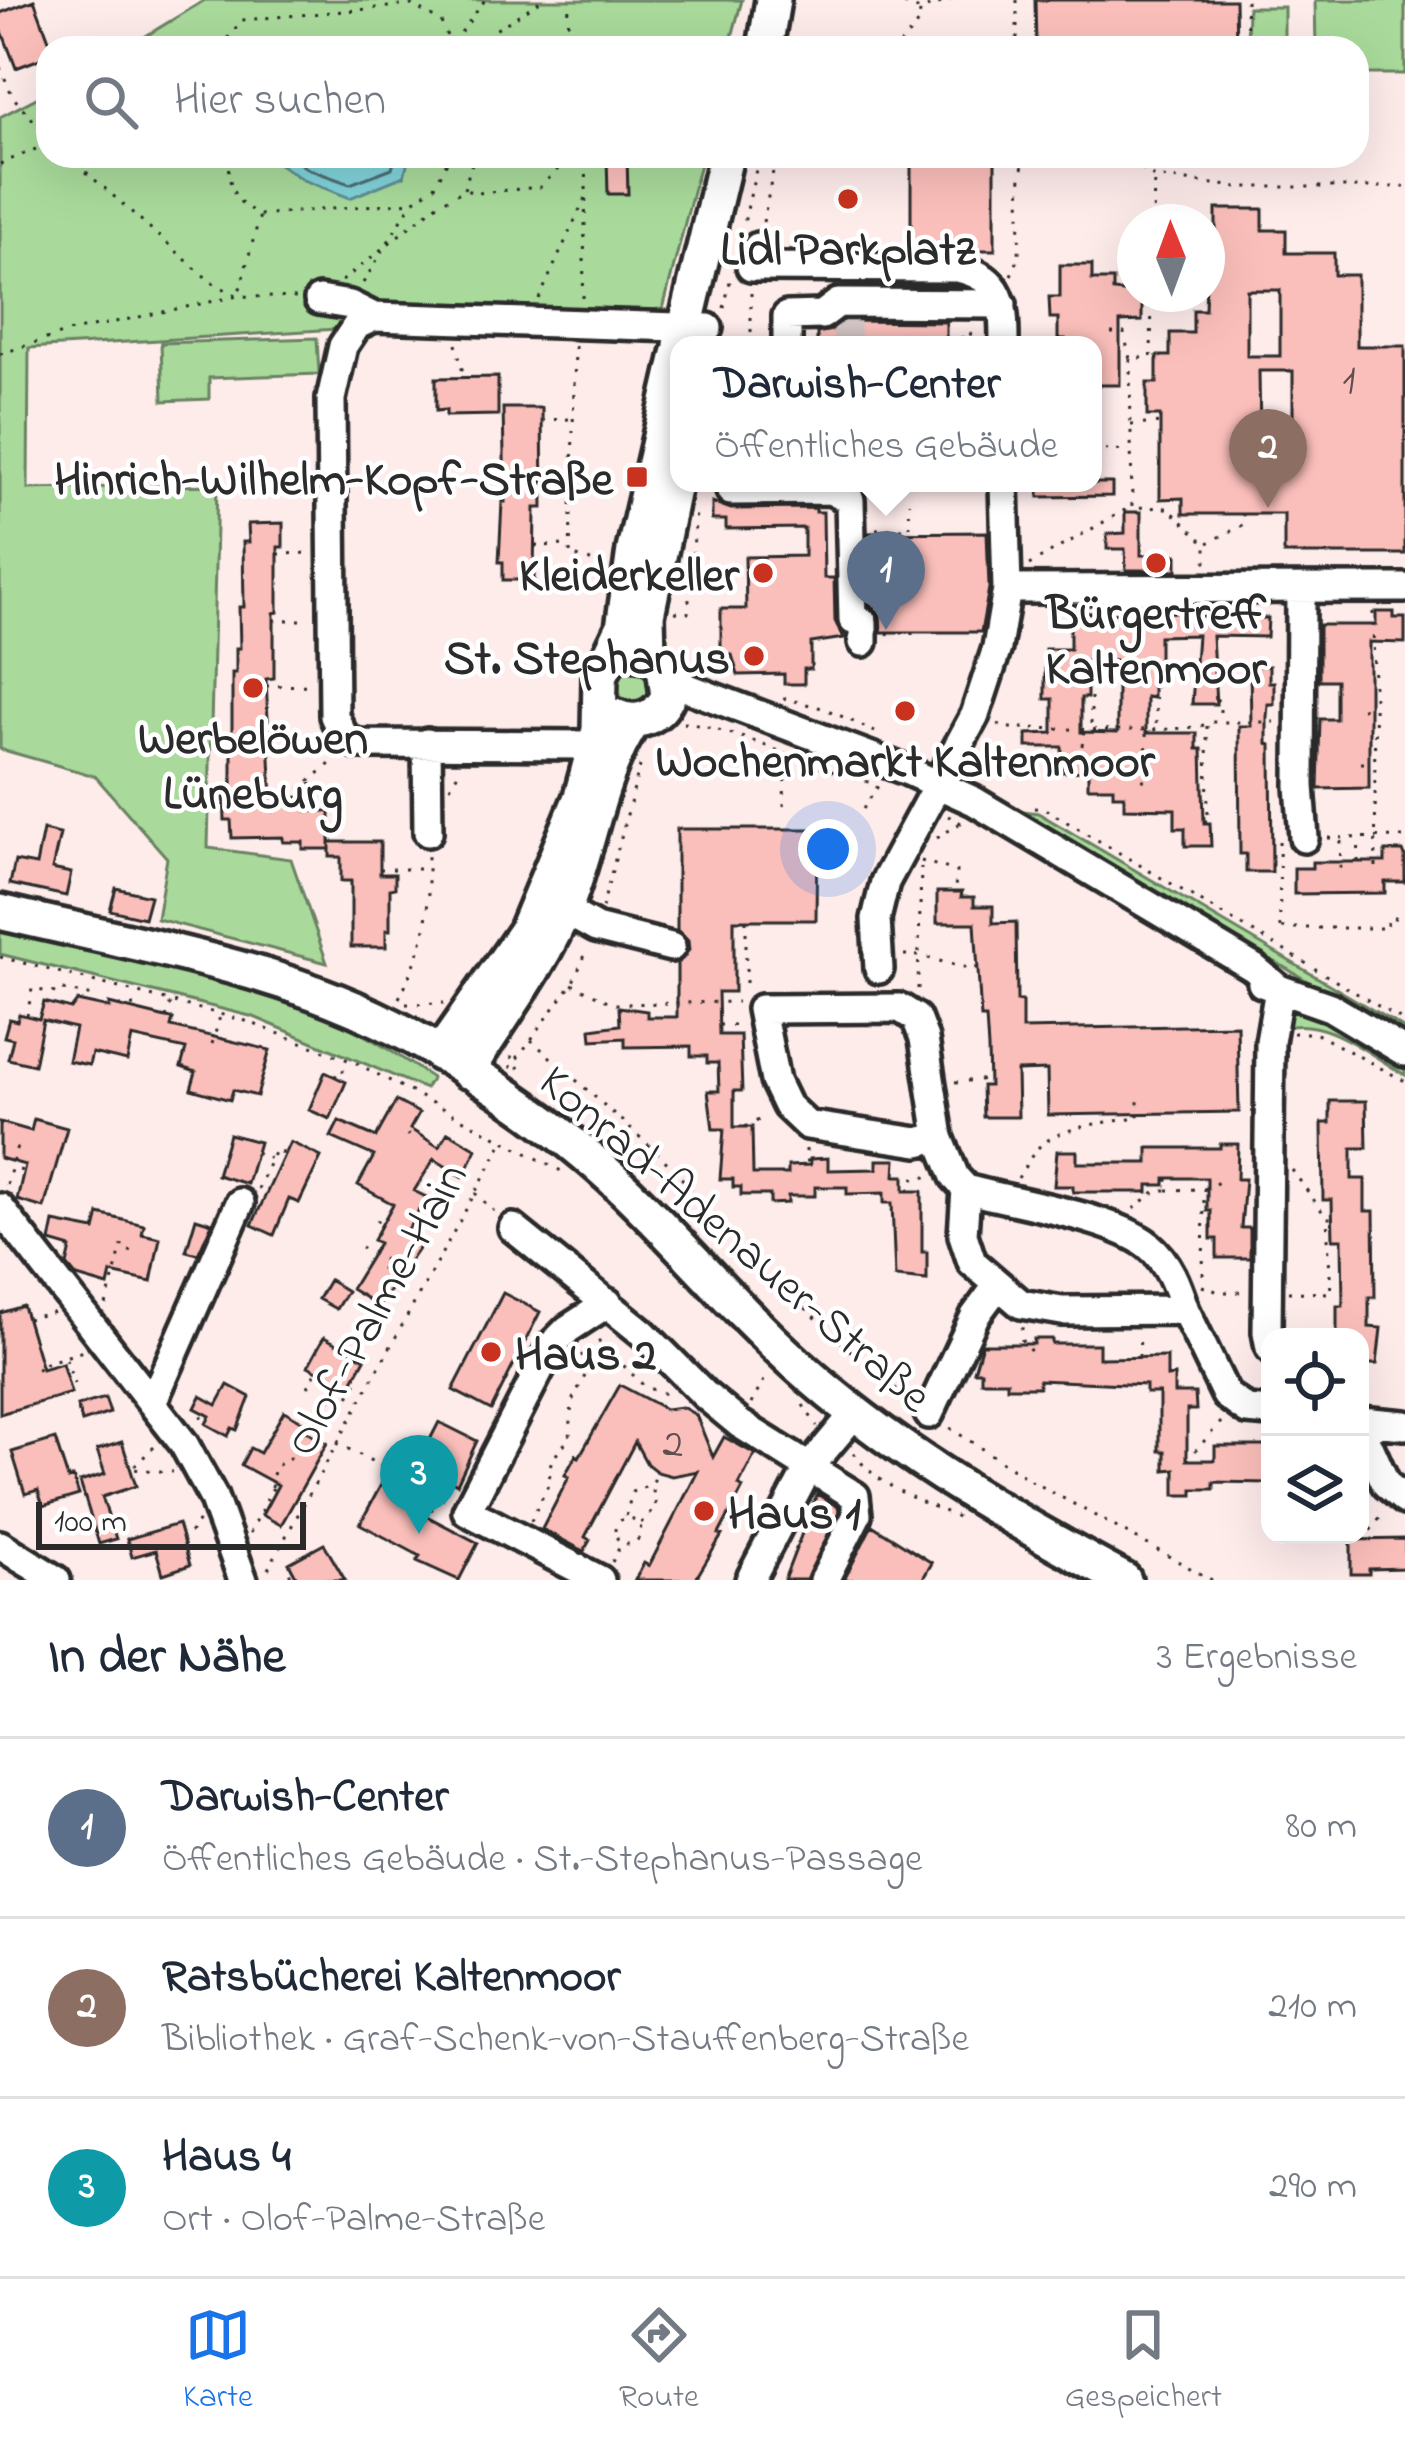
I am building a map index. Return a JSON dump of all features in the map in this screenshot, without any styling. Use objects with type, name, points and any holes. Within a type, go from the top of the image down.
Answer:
[{"type":"main road","points":[[765,36],[772,5]]},
{"type":"main road","points":[[693,336],[724,168]]},
{"type":"main road","points":[[693,336],[742,168]]},
{"type":"main road","points":[[453,1063],[525,932],[563,848],[596,745],[600,676],[622,628],[634,550],[670,420]]},
{"type":"main road","points":[[453,1063],[548,944],[564,910],[613,760],[657,719],[668,696],[647,615],[672,492]]},
{"type":"main road","points":[[611,660],[635,651],[658,665]]},
{"type":"main road","points":[[600,695],[613,714],[657,719]]},
{"type":"main road","name":"Konrad-Adenauer-Straße","points":[[0,912],[302,987],[374,1017],[453,1063],[594,1162],[765,1336],[855,1413],[998,1510],[1124,1580]]},
{"type":"street","points":[[754,257],[847,267],[977,272],[993,283],[1002,304],[1004,336]]},
{"type":"street","points":[[847,267],[847,310]]},
{"type":"street","points":[[319,300],[362,311],[451,320],[579,324],[670,337]]},
{"type":"street","points":[[787,336],[787,316],[822,315],[838,303],[847,310],[1002,304]]},
{"type":"street","points":[[362,311],[343,346],[331,399],[334,716],[343,735],[356,744],[596,745]]},
{"type":"street","points":[[838,492],[850,500],[853,620],[863,622],[880,638]]},
{"type":"street","points":[[880,962],[878,901],[917,854],[936,789],[975,716],[997,648],[1007,581],[1004,492]]},
{"type":"street","points":[[1007,581],[1206,589],[1405,588]]},
{"type":"street","points":[[1292,838],[1300,722],[1301,589]]},
{"type":"street","points":[[658,665],[762,718],[974,801],[1254,968],[1280,989],[1330,1007],[1405,1052]]},
{"type":"street","points":[[657,719],[684,709],[762,718]]},
{"type":"street","points":[[427,743],[428,832]]},
{"type":"street","points":[[873,850],[917,854]]},
{"type":"street","points":[[564,910],[596,928],[670,947]]},
{"type":"street","points":[[1268,1328],[1270,1042],[1280,989]]},
{"type":"street","points":[[939,1137],[918,1142],[825,1130],[795,1116],[775,1081],[754,1005],[900,1008],[916,1018],[939,1137],[960,1183],[963,1235],[972,1262],[1021,1304],[1062,1311],[1185,1310]]},
{"type":"street","points":[[960,1183],[1004,1200],[1112,1228],[1145,1243],[1190,1283],[1185,1310],[1226,1396],[1236,1405],[1261,1410]]},
{"type":"street","points":[[152,1403],[240,1203]]},
{"type":"street","points":[[0,1208],[95,1346],[152,1403],[194,1460],[263,1574]]},
{"type":"street","points":[[513,1228],[608,1303],[740,1424],[855,1496],[859,1506],[824,1580]]},
{"type":"street","points":[[929,1414],[976,1316],[998,1286]]},
{"type":"street","points":[[600,1580],[467,1511],[553,1345],[608,1303]]},
{"type":"street","points":[[750,1580],[808,1469],[855,1413]]},
{"type":"street","points":[[1369,1423],[1405,1425]]},
{"type":"street","points":[[1366,1436],[1386,1484],[1401,1498]]},
{"type":"street","points":[[0,1545],[56,1580]]},
{"type":"path","points":[[459,36],[485,0]]},
{"type":"path","points":[[490,36],[542,0]]},
{"type":"path","points":[[568,0],[568,36]]},
{"type":"path","points":[[893,0],[920,10],[951,0]]},
{"type":"path","points":[[1017,0],[1017,36]]},
{"type":"path","points":[[1246,0],[1246,36]]},
{"type":"path","points":[[229,36],[242,20],[412,4],[441,22],[447,36]]},
{"type":"path","points":[[907,36],[919,22],[920,10]]},
{"type":"path","points":[[0,67],[13,97],[36,126]]},
{"type":"path","points":[[0,164],[36,147]]},
{"type":"path","points":[[82,168],[212,282],[238,296]]},
{"type":"path","points":[[228,168],[231,188],[241,205],[260,215],[412,202]]},
{"type":"path","points":[[362,311],[385,246],[412,202],[435,186],[444,168]]},
{"type":"path","points":[[464,190],[470,168]]},
{"type":"path","points":[[0,354],[68,332],[238,296],[319,300],[439,203],[464,190],[540,187],[559,168]]},
{"type":"path","points":[[587,168],[570,555],[622,569]]},
{"type":"path","points":[[752,336],[754,257],[773,168]]},
{"type":"path","points":[[1002,304],[1019,258],[1022,168]]},
{"type":"path","points":[[1143,168],[1154,176],[1238,187],[1405,187]]},
{"type":"path","points":[[1153,204],[1154,176]]},
{"type":"path","points":[[528,323],[586,197]]},
{"type":"path","points":[[238,296],[260,215]]},
{"type":"path","points":[[1130,359],[1151,357],[1152,312]]},
{"type":"path","points":[[451,320],[464,377]]},
{"type":"path","points":[[1111,333],[1124,333],[1130,359],[1132,507]]},
{"type":"path","points":[[542,420],[574,419]]},
{"type":"path","points":[[1131,425],[1164,423]]},
{"type":"path","points":[[1102,449],[1131,451]]},
{"type":"path","points":[[542,488],[573,487]]},
{"type":"path","points":[[909,502],[909,565]]},
{"type":"path","points":[[1007,581],[1132,507],[1168,508],[1206,544],[1206,589]]},
{"type":"path","points":[[688,613],[696,510]]},
{"type":"path","points":[[1206,544],[1244,525],[1244,514]]},
{"type":"path","points":[[850,529],[910,529]]},
{"type":"path","points":[[535,546],[570,545]]},
{"type":"path","points":[[278,554],[332,552]]},
{"type":"path","points":[[1373,589],[1376,868]]},
{"type":"path","points":[[672,612],[698,613]]},
{"type":"path","points":[[274,620],[333,619]]},
{"type":"path","points":[[1361,655],[1373,654]]},
{"type":"path","points":[[1082,746],[1091,700],[1091,661]]},
{"type":"path","points":[[1156,661],[1156,728]]},
{"type":"path","points":[[266,686],[333,685]]},
{"type":"path","points":[[1216,699],[1220,722]]},
{"type":"path","points":[[1081,700],[1091,700]]},
{"type":"path","points":[[1146,701],[1156,701]]},
{"type":"path","points":[[1361,709],[1374,708]]},
{"type":"path","points":[[975,716],[1007,728],[1300,722]]},
{"type":"path","points":[[657,719],[717,731],[832,774],[879,785],[863,809]]},
{"type":"path","points":[[1204,821],[1208,821],[1207,724]]},
{"type":"path","points":[[1142,780],[1147,780],[1146,727]]},
{"type":"path","points":[[272,812],[356,744]]},
{"type":"path","points":[[1136,745],[1146,745]]},
{"type":"path","points":[[1197,747],[1208,747]]},
{"type":"path","points":[[784,806],[786,756]]},
{"type":"path","points":[[1361,763],[1374,763]]},
{"type":"path","points":[[310,779],[312,811]]},
{"type":"path","points":[[1197,784],[1208,784]]},
{"type":"path","points":[[1028,807],[1045,809],[1405,1022]]},
{"type":"path","points":[[933,840],[961,823]]},
{"type":"path","points":[[397,1002],[421,956],[428,928],[428,832]]},
{"type":"path","points":[[1394,837],[1394,851]]},
{"type":"path","points":[[1267,838],[1405,837]]},
{"type":"path","points":[[1292,838],[1279,861],[1280,928],[1388,928],[1388,918],[1405,918]]},
{"type":"path","points":[[1340,868],[1341,838]]},
{"type":"path","points":[[1358,838],[1358,862]]},
{"type":"path","points":[[916,1018],[917,854],[956,871],[955,892]]},
{"type":"path","points":[[1272,861],[1279,861]]},
{"type":"path","points":[[380,869],[428,869]]},
{"type":"path","points":[[572,984],[614,1004],[754,1005],[746,920]]},
{"type":"path","points":[[734,942],[746,941]]},
{"type":"path","points":[[880,962],[919,955],[965,969],[984,968]]},
{"type":"path","points":[[0,957],[220,1013],[212,1044]]},
{"type":"path","points":[[27,1016],[32,989],[56,994]]},
{"type":"path","points":[[63,990],[88,995],[86,1003]]},
{"type":"path","points":[[166,1018],[172,1000]]},
{"type":"path","points":[[119,1006],[137,1006]]},
{"type":"path","name":"Olof-Palme-Hain","points":[[220,1013],[356,1063],[503,1142],[263,1574]]},
{"type":"path","points":[[1270,1042],[1294,1032],[1315,1033],[1405,1081]]},
{"type":"path","points":[[531,1040],[660,1155],[772,1276],[857,1357],[929,1414],[1030,1480],[1212,1580]]},
{"type":"path","points":[[513,1059],[523,1074]]},
{"type":"path","points":[[335,1077],[339,1069],[352,1074]]},
{"type":"path","points":[[932,1084],[989,1079]]},
{"type":"path","points":[[1004,1200],[1038,1147],[1094,1125],[1138,1118],[1138,1093]]},
{"type":"path","points":[[0,1208],[17,1146],[11,1145]]},
{"type":"path","points":[[240,1203],[257,1191],[275,1150],[284,1154]]},
{"type":"path","points":[[1269,1151],[1280,1155],[1330,1218],[1331,1293]]},
{"type":"path","points":[[256,1152],[271,1160]]},
{"type":"path","points":[[268,1166],[276,1171]]},
{"type":"path","points":[[19,1170],[27,1172]]},
{"type":"path","points":[[250,1174],[262,1180]]},
{"type":"path","points":[[908,1191],[914,1178],[960,1183]]},
{"type":"path","points":[[1167,1178],[1167,1190]]},
{"type":"path","points":[[1112,1228],[1157,1190],[1204,1189],[1219,1182]]},
{"type":"path","points":[[1185,1310],[1204,1189]]},
{"type":"path","points":[[474,1192],[513,1228]]},
{"type":"path","points":[[98,1304],[107,1305],[123,1242],[119,1240]]},
{"type":"path","points":[[361,1247],[386,1261],[379,1272]]},
{"type":"path","points":[[1190,1283],[1219,1292],[1343,1293]]},
{"type":"path","points":[[47,1302],[64,1325]]},
{"type":"path","points":[[1021,1304],[1022,1340],[1035,1357]]},
{"type":"path","points":[[528,1543],[532,1515],[549,1483],[551,1461],[570,1437],[572,1401],[588,1370],[578,1340],[583,1324],[645,1387],[665,1395],[705,1395]]},
{"type":"path","points":[[74,1338],[95,1346]]},
{"type":"path","points":[[39,1370],[38,1366],[95,1346]]},
{"type":"path","points":[[65,1357],[74,1384]]},
{"type":"path","points":[[740,1424],[771,1368]]},
{"type":"path","points":[[308,1387],[317,1370]]},
{"type":"path","points":[[329,1399],[346,1402],[356,1376]]},
{"type":"path","points":[[1187,1460],[1236,1405]]},
{"type":"path","points":[[200,1415],[208,1420]]},
{"type":"path","points":[[337,1443],[467,1511]]},
{"type":"path","points":[[159,1449],[157,1445],[130,1469],[174,1472]]},
{"type":"path","points":[[263,1574],[274,1468],[292,1456]]},
{"type":"path","points":[[167,1461],[182,1484]]},
{"type":"path","points":[[640,1525],[656,1507],[652,1485],[658,1472]]},
{"type":"path","points":[[640,1525],[635,1543],[622,1543],[615,1528],[626,1517],[627,1501],[632,1492],[652,1485]]},
{"type":"path","points":[[425,1521],[438,1496]]},
{"type":"path","points":[[1369,1533],[1401,1498]]},
{"type":"path","points":[[626,1517],[640,1525]]},
{"type":"path","points":[[198,1520],[206,1540]]},
{"type":"green space","points":[[205,0],[742,0],[732,36],[146,36]]},
{"type":"green space","points":[[1315,0],[1405,0],[1405,74],[1369,74],[1369,36],[1316,36]]},
{"type":"green space","points":[[1248,7],[1284,7],[1284,36],[1247,36]]},
{"type":"green space","points":[[36,98],[36,168],[286,168],[303,180],[404,176],[406,168],[699,168],[663,309],[29,348],[28,489],[217,485],[208,848],[291,859],[327,963],[157,919],[167,858],[95,776],[0,749],[0,117]]},
{"type":"green space","points":[[317,338],[319,374],[209,378],[209,399],[163,401],[161,343]]},
{"type":"green space","points":[[634,668],[647,673],[652,686],[647,699],[634,704],[621,699],[616,686],[621,673]]},
{"type":"green space","points":[[1005,812],[1038,813],[1405,1029],[1405,1039],[1030,816]]},
{"type":"green space","points":[[0,929],[162,966],[281,1000],[350,1027],[432,1078],[425,1089],[254,1017],[0,954]]},
{"type":"green space","points":[[1302,1011],[1329,1018],[1405,1063],[1405,1075],[1329,1031],[1296,1026],[1280,1029],[1286,1015]]},
{"type":"water","points":[[286,168],[406,168],[404,176],[350,198]]},
{"type":"building","points":[[34,0],[48,36],[36,36],[36,60],[16,68],[0,26],[0,13]]},
{"type":"building","points":[[1035,0],[1235,0],[1236,36],[1036,36]]},
{"type":"building","points":[[607,168],[627,168],[628,194],[608,194]]},
{"type":"building","points":[[911,168],[995,168],[995,250],[911,250]]},
{"type":"building","points":[[1225,209],[1263,209],[1263,230],[1286,230],[1286,253],[1334,253],[1334,275],[1357,275],[1357,346],[1405,346],[1405,554],[1284,554],[1284,514],[1183,514],[1183,498],[1160,499],[1160,416],[1147,416],[1147,383],[1157,383],[1157,356],[1170,356],[1170,333],[1193,333],[1193,312],[1225,312]],"holes":[[[1247,290],[1280,290],[1280,356],[1247,356]],[[1259,371],[1293,371],[1293,437],[1260,437]]]},
{"type":"building","points":[[1060,265],[1092,265],[1092,280],[1113,280],[1117,312],[1142,312],[1142,321],[1120,322],[1120,385],[1102,385],[1102,336],[1058,336],[1058,318],[1050,318],[1049,297],[1060,297]]},
{"type":"building","points":[[844,321],[946,322],[946,336],[817,336],[842,328]]},
{"type":"building","points":[[498,377],[498,415],[446,416],[446,410],[436,411],[436,378]]},
{"type":"building","points":[[503,408],[542,408],[543,508],[535,508],[534,580],[503,580],[503,562],[499,562],[505,502]]},
{"type":"building","points":[[1102,483],[1112,483],[1112,496],[1039,497],[1039,492],[1102,492]]},
{"type":"building","points":[[712,502],[731,509],[816,508],[823,512],[824,578],[834,578],[835,621],[844,638],[811,643],[811,669],[804,669],[804,684],[784,684],[784,674],[738,675],[732,655],[721,655],[721,609],[746,609],[745,557],[804,556],[804,528],[726,529],[726,520],[712,520]]},
{"type":"building","points":[[1125,512],[1141,512],[1141,555],[1177,555],[1177,570],[1126,570],[1125,549],[1107,549],[1107,534],[1125,533]]},
{"type":"building","points":[[283,523],[283,547],[278,547],[278,612],[274,613],[274,678],[266,679],[272,798],[307,797],[307,811],[330,811],[330,849],[303,849],[303,842],[283,842],[283,837],[232,838],[231,820],[225,820],[224,791],[232,791],[232,673],[236,673],[236,648],[240,648],[239,607],[244,607],[243,542],[249,542],[248,524]]},
{"type":"building","points":[[987,532],[989,588],[981,632],[881,632],[880,614],[871,606],[869,533]]},
{"type":"building","points":[[1196,612],[1196,617],[1252,612],[1252,618],[1268,618],[1267,637],[1212,636],[1216,704],[1192,704],[1197,635],[1159,636],[1153,698],[1146,697],[1146,733],[1197,733],[1197,749],[1202,749],[1204,823],[1210,823],[1211,846],[1185,846],[1185,828],[1175,828],[1175,809],[1124,808],[1124,795],[1113,795],[1113,787],[1088,787],[1088,771],[1062,772],[1062,747],[1027,747],[1027,734],[1053,733],[1053,699],[1045,699],[1045,649],[1070,649],[1070,613]],"holes":[[[1087,661],[1117,661],[1117,733],[1081,732]]]},
{"type":"building","points":[[1376,612],[1394,612],[1394,618],[1405,618],[1405,643],[1369,642],[1369,788],[1318,789],[1320,719],[1336,719],[1336,680],[1319,680],[1319,625],[1376,625]]},
{"type":"building","points":[[1250,666],[1269,666],[1269,682],[1274,682],[1274,704],[1268,704],[1267,717],[1272,872],[1246,872],[1246,854],[1240,854],[1239,726],[1251,726]]},
{"type":"building","points":[[677,829],[817,829],[816,920],[734,920],[734,992],[718,992],[719,1035],[740,1035],[742,1091],[734,1091],[734,1127],[752,1127],[753,1174],[788,1174],[788,1166],[810,1165],[810,1159],[828,1158],[828,1170],[877,1169],[877,1160],[896,1160],[895,1176],[904,1176],[904,1191],[922,1191],[927,1280],[895,1277],[892,1203],[884,1203],[884,1193],[847,1194],[847,1187],[815,1187],[815,1196],[788,1196],[788,1203],[770,1204],[770,1195],[741,1195],[733,1179],[720,1179],[724,1129],[713,1129],[708,1091],[719,1091],[718,1063],[707,1063],[707,1056],[691,1056],[691,1046],[625,1047],[625,1038],[592,1040],[591,1029],[620,1025],[619,1007],[647,1011],[647,1017],[677,1017],[677,964],[689,950],[688,941],[677,930]]},
{"type":"building","points":[[43,830],[60,834],[52,869],[71,873],[66,896],[10,884],[15,861],[36,865]]},
{"type":"building","points":[[330,842],[380,842],[380,874],[395,874],[386,947],[351,947],[351,881],[341,881],[341,857],[330,857]]},
{"type":"building","points":[[1385,851],[1403,851],[1405,882],[1385,882],[1385,893],[1294,894],[1294,868],[1312,868],[1312,862],[1385,862]]},
{"type":"building","points":[[116,888],[150,896],[144,918],[110,910]]},
{"type":"building","points":[[937,892],[962,892],[961,897],[974,897],[974,906],[993,906],[993,923],[1016,922],[1022,1029],[1237,1025],[1239,1112],[1048,1115],[1047,1070],[1017,1071],[1018,1117],[983,1117],[982,1086],[989,1086],[988,1048],[986,1018],[981,1018],[975,923],[937,923]]},
{"type":"building","points":[[77,1001],[173,1019],[171,1027],[270,1050],[257,1096],[233,1090],[230,1100],[191,1089],[196,1072],[181,1067],[186,1049],[132,1037],[127,1061],[92,1053],[89,1065],[68,1061],[75,1028],[43,1020],[34,1065],[8,1059],[13,1039],[4,1037],[9,1019],[17,1021],[19,1014],[39,1019],[44,1002],[71,1009]]},
{"type":"building","points":[[325,1072],[346,1082],[330,1119],[309,1110]]},
{"type":"building","points":[[396,1101],[419,1113],[410,1129],[439,1147],[448,1132],[477,1149],[463,1177],[434,1159],[414,1191],[426,1197],[405,1235],[422,1243],[379,1306],[351,1289],[379,1243],[373,1240],[393,1204],[358,1185],[374,1156],[331,1137],[339,1121],[376,1137]]},
{"type":"building","points":[[1330,1101],[1366,1101],[1367,1148],[1352,1148],[1352,1179],[1365,1179],[1365,1211],[1374,1211],[1375,1297],[1369,1297],[1369,1327],[1381,1328],[1377,1364],[1369,1364],[1369,1328],[1337,1328],[1337,1306],[1343,1306],[1342,1239],[1333,1239],[1332,1200],[1323,1200],[1322,1123],[1330,1123]]},
{"type":"building","points":[[34,1119],[67,1128],[44,1208],[17,1200],[25,1165],[0,1158],[0,1122],[31,1131]]},
{"type":"building","points":[[229,1134],[259,1142],[247,1184],[217,1175]]},
{"type":"building","points":[[290,1142],[321,1157],[299,1203],[289,1199],[274,1235],[252,1225]]},
{"type":"building","points":[[1220,1144],[1238,1144],[1237,1179],[1245,1179],[1241,1228],[1250,1228],[1250,1258],[1217,1258],[1217,1239],[1211,1239],[1211,1211],[1207,1211],[1207,1178],[1165,1178],[1165,1185],[1148,1185],[1148,1192],[1073,1192],[1073,1186],[1054,1186],[1057,1151],[1077,1151],[1077,1163],[1148,1163],[1148,1148],[1220,1148]]},
{"type":"building","points":[[99,1214],[144,1225],[142,1234],[160,1238],[151,1282],[111,1273],[108,1286],[77,1277],[67,1265],[71,1248],[50,1242],[54,1222],[95,1230]]},
{"type":"building","points":[[196,1218],[212,1223],[198,1254],[186,1251]]},
{"type":"building","points":[[329,1280],[347,1291],[336,1309],[318,1299]]},
{"type":"building","name":"Haus 2","points":[[503,1293],[540,1312],[491,1410],[453,1390]]},
{"type":"building","points":[[23,1306],[42,1369],[62,1363],[71,1393],[0,1414],[0,1313]]},
{"type":"building","points":[[324,1337],[365,1359],[349,1388],[308,1366]]},
{"type":"building","points":[[1034,1339],[1052,1339],[1052,1344],[1099,1344],[1099,1358],[1167,1357],[1167,1377],[1174,1376],[1174,1393],[1195,1393],[1196,1410],[1187,1410],[1187,1460],[1215,1460],[1215,1446],[1261,1446],[1261,1483],[1214,1482],[1214,1489],[1175,1495],[1175,1469],[1165,1470],[1165,1451],[1159,1451],[1159,1393],[1146,1393],[1146,1385],[1039,1380],[1039,1387],[1007,1387],[1007,1381],[981,1381],[981,1371],[974,1371],[982,1344],[1034,1344]]},
{"type":"building","points":[[228,1385],[250,1397],[237,1430],[232,1428],[228,1436],[206,1424],[210,1416],[195,1408],[201,1396],[217,1405]]},
{"type":"building","points":[[620,1385],[665,1409],[682,1407],[696,1415],[713,1457],[724,1437],[755,1454],[722,1535],[695,1580],[635,1580],[644,1563],[649,1566],[698,1471],[672,1476],[657,1472],[635,1442],[585,1537],[590,1540],[584,1551],[542,1529],[569,1477],[565,1475]]},
{"type":"building","points":[[105,1398],[110,1413],[82,1422],[77,1406]]},
{"type":"building","points":[[284,1411],[309,1425],[306,1431],[327,1443],[281,1525],[262,1515],[278,1485],[241,1465],[250,1448],[260,1453]]},
{"type":"building","points":[[439,1422],[477,1441],[457,1484],[418,1463]]},
{"type":"building","points":[[55,1439],[68,1479],[73,1477],[79,1495],[43,1506],[38,1490],[25,1494],[12,1452]]},
{"type":"building","points":[[122,1442],[136,1486],[102,1497],[116,1539],[99,1544],[80,1482],[105,1474],[97,1450]]},
{"type":"building","points":[[382,1483],[425,1505],[421,1513],[478,1543],[459,1580],[417,1561],[420,1556],[360,1524]]},
{"type":"building","points":[[817,1494],[839,1512],[806,1580],[784,1580]]},
{"type":"building","points":[[178,1524],[190,1565],[163,1574],[156,1550],[132,1557],[127,1539]]},
{"type":"building","points":[[872,1525],[932,1563],[922,1580],[844,1580]]},
{"type":"building","points":[[1405,1539],[1405,1568],[1351,1574],[1351,1544],[1369,1544],[1369,1540]]},
{"type":"building","points":[[324,1544],[345,1580],[298,1580],[289,1563]]},
{"type":"tunnel","points":[[847,317],[847,336]]},
{"type":"place","name":"Lidl Parkplatz","points":[[848,199]]},
{"type":"place","name":"Hinrich-Wilhelm-Kopf-Straße","points":[[637,477]]},
{"type":"place","name":"Ratsbücherei Kaltenmoor","points":[[1268,508]]},
{"type":"place","name":"Bürgertreff Kaltenmoor","points":[[1156,563]]},
{"type":"place","name":"Kleiderkeller","points":[[763,573]]},
{"type":"place","name":"Darwish-Center","points":[[886,630]]},
{"type":"place","name":"St. Stephanus","points":[[754,656]]},
{"type":"place","name":"Werbelöwen Lüneburg","points":[[253,688]]},
{"type":"place","name":"Wochenmarkt Kaltenmoor","points":[[905,711]]},
{"type":"place","name":"Haus 2","points":[[491,1352]]},
{"type":"place","name":"Haus 1","points":[[704,1511]]},
{"type":"place","name":"Haus 4","points":[[419,1534]]}]
